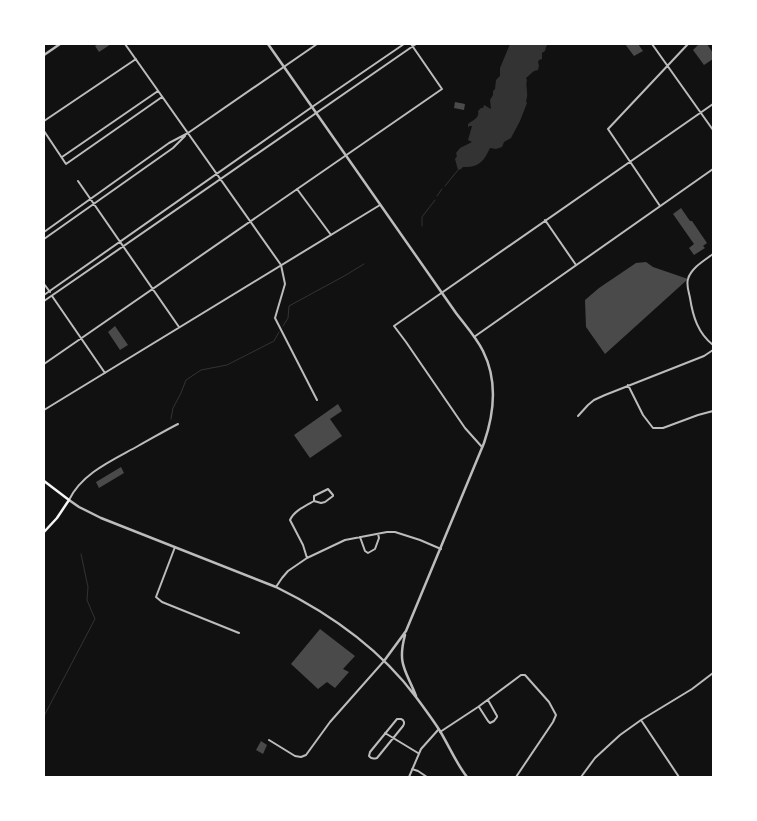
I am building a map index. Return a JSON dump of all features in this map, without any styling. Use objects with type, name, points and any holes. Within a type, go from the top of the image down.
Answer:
[{"type":"main road","points":[[44,482],[69,500],[57,518],[44,532]]},
{"type":"street","points":[[44,55],[60,44]]},
{"type":"street","points":[[125,44],[281,265],[285,284],[275,318],[317,400]]},
{"type":"street","points":[[268,44],[474,336],[487,359],[493,390],[490,423],[482,448],[406,632],[401,652],[405,671],[416,698]]},
{"type":"street","points":[[44,239],[173,148],[188,134],[317,44]]},
{"type":"street","points":[[44,295],[404,44]]},
{"type":"street","points":[[44,301],[416,44]]},
{"type":"street","points":[[652,44],[713,130]]},
{"type":"street","points":[[660,206],[608,130],[688,44]]},
{"type":"street","points":[[44,364],[442,89],[412,45]]},
{"type":"street","points":[[44,121],[136,59]]},
{"type":"street","points":[[62,157],[158,91]]},
{"type":"street","points":[[44,131],[66,164],[162,97]]},
{"type":"street","points":[[482,448],[465,428],[394,326],[713,104]]},
{"type":"street","points":[[44,232],[169,143],[188,134]]},
{"type":"street","points":[[474,336],[713,169]]},
{"type":"street","points":[[78,181],[180,327]]},
{"type":"street","points":[[297,189],[330,235]]},
{"type":"street","points":[[44,410],[380,205]]},
{"type":"street","points":[[545,220],[576,265]]},
{"type":"street","points":[[713,254],[691,274],[688,279],[688,286],[694,319],[698,329],[713,345]]},
{"type":"street","points":[[44,284],[105,372]]},
{"type":"street","points":[[578,416],[594,400],[704,356],[713,350]]},
{"type":"street","points":[[628,385],[642,415],[653,428],[663,428],[713,410]]},
{"type":"street","points":[[178,424],[97,469],[72,494],[69,500],[101,518],[276,587],[297,598],[354,635],[384,661],[416,698],[467,777]]},
{"type":"street","points":[[307,558],[303,545],[290,520],[294,513],[314,501],[324,503],[333,495],[328,489],[314,496],[314,501]]},
{"type":"street","points":[[276,587],[288,571],[307,558],[345,540],[395,532],[441,549]]},
{"type":"street","points":[[360,537],[365,551],[368,552],[375,549],[379,538],[378,534]]},
{"type":"street","points":[[174,547],[156,597],[162,602],[239,634]]},
{"type":"street","points":[[269,740],[295,756],[304,757],[330,722],[384,661],[406,632]]},
{"type":"street","points":[[581,777],[595,758],[620,735],[692,689],[713,673]]},
{"type":"street","points":[[409,777],[418,753],[424,744],[439,731],[478,707],[521,675],[525,675],[549,702],[556,715],[516,777]]},
{"type":"street","points":[[478,707],[490,723],[494,721],[497,716],[488,700]]},
{"type":"street","points":[[402,719],[404,725],[377,758],[371,758],[370,752],[386,733],[396,720],[402,719]]},
{"type":"street","points":[[641,720],[680,777]]},
{"type":"street","points":[[386,733],[418,753]]},
{"type":"street","points":[[412,769],[426,777]]},
{"type":"shaded area","points":[[510,44],[548,44],[542,53],[542,59],[538,62],[538,70],[526,78],[527,103],[520,121],[511,138],[504,142],[502,147],[490,148],[486,157],[480,163],[458,170],[455,159],[456,153],[460,148],[472,142],[468,140],[472,126],[468,127],[468,124],[477,117],[478,111],[484,105],[491,109],[490,100]]},
{"type":"building","points":[[111,44],[99,52],[95,46]]},
{"type":"building","points":[[625,44],[638,44],[643,51],[634,56]]},
{"type":"building","points":[[699,44],[707,44],[713,53],[713,59],[704,65],[693,50]]},
{"type":"building","points":[[455,102],[465,104],[464,110],[454,108]]},
{"type":"building","points":[[681,208],[707,243],[703,246],[705,248],[694,255],[689,248],[694,244],[673,214]]},
{"type":"building","points":[[646,262],[653,267],[688,279],[605,354],[586,327],[585,300],[636,263]]},
{"type":"building","points":[[115,326],[128,345],[120,350],[108,332]]},
{"type":"building","points":[[338,404],[342,411],[330,419],[342,436],[310,458],[294,435]]},
{"type":"building","points":[[121,467],[124,473],[99,488],[96,482]]},
{"type":"building","points":[[320,629],[355,656],[343,669],[349,672],[335,688],[327,682],[318,689],[291,664]]},
{"type":"building","points":[[261,741],[267,745],[263,754],[256,750]]},
{"type":"waterway","points":[[445,186],[458,170]]},
{"type":"waterway","points":[[437,196],[442,189]]},
{"type":"waterway","points":[[422,226],[422,217],[435,200]]},
{"type":"waterway","points":[[283,326],[288,318],[289,306],[364,264]]},
{"type":"waterway","points":[[171,419],[173,408],[186,380],[201,370],[227,365],[274,341],[279,332]]},
{"type":"waterway","points":[[44,716],[95,619],[87,600],[88,587],[81,554]]}]
